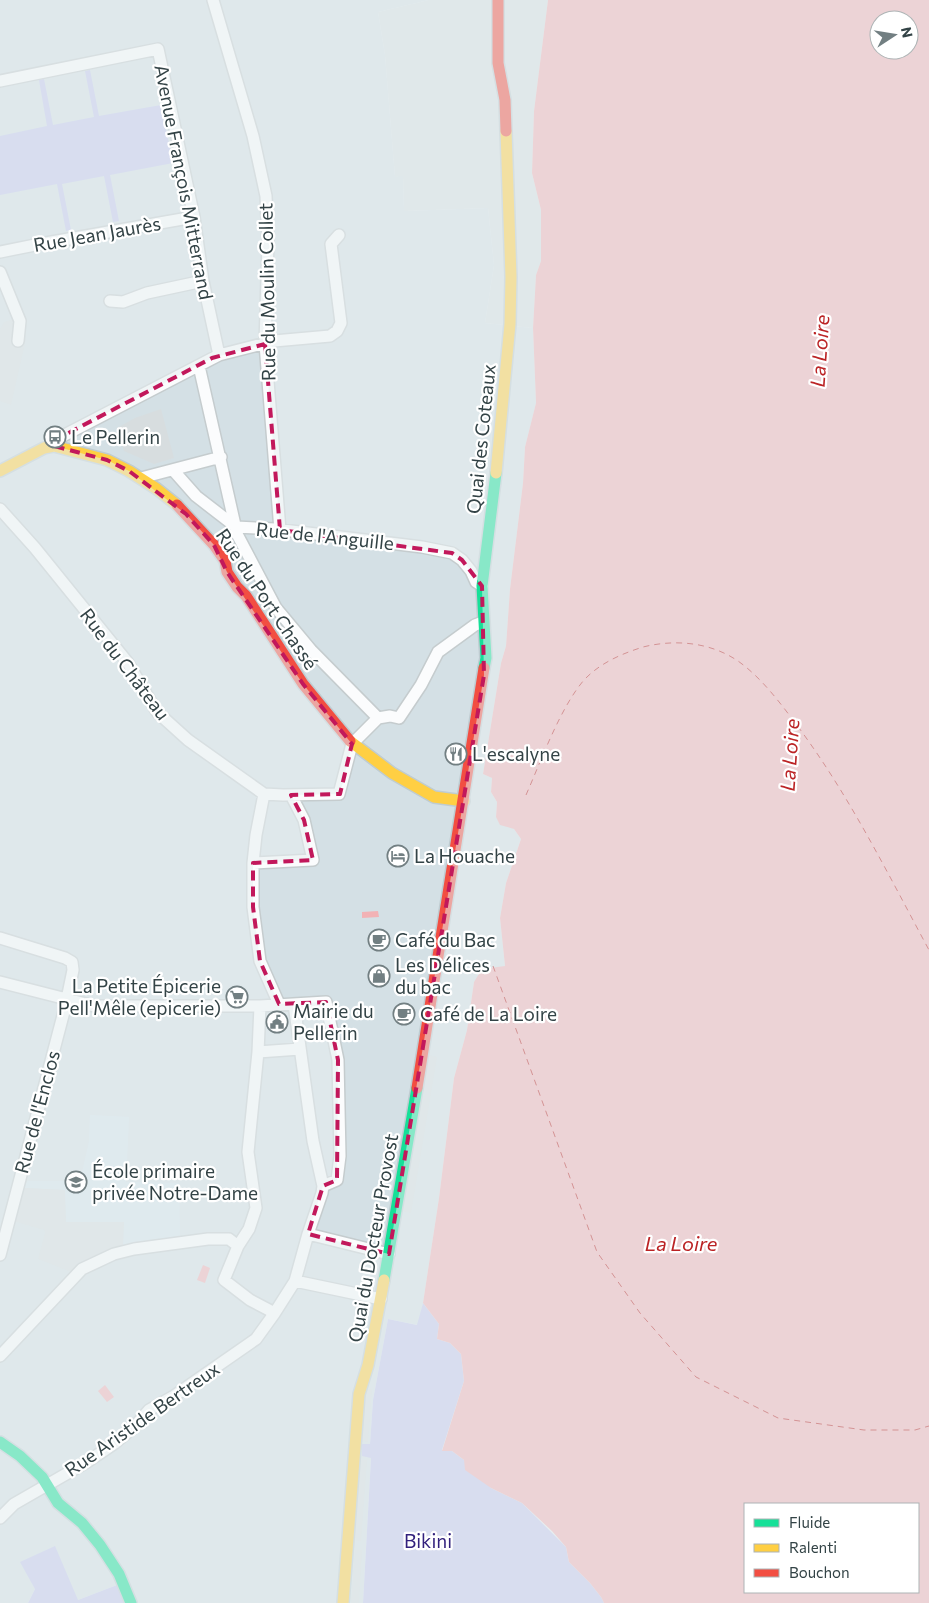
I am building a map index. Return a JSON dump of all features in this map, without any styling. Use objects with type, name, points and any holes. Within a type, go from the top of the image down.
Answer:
[{"type":"street","name":"Rue du Moulin Collet","points":[[213,0],[253,136],[266,196],[268,242],[265,344],[280,530]]},
{"type":"street","name":"Quai des Coteaux","points":[[451,880],[486,658],[482,586],[500,443],[510,324],[505,100],[498,66],[498,0]]},
{"type":"street","name":"Avenue François Mitterrand","points":[[0,81],[158,48],[194,218],[203,281],[219,355]]},
{"type":"street","name":"Rue Jean Jaurès","points":[[0,252],[194,218]]},
{"type":"street","points":[[0,472],[44,448],[54,446],[56,440],[219,355],[274,341],[330,336],[337,331],[341,323],[331,244],[339,235]]},
{"type":"street","points":[[0,272],[20,321],[18,341]]},
{"type":"street","points":[[110,301],[123,302],[147,293],[203,281]]},
{"type":"street","points":[[199,366],[237,534],[276,608],[312,650],[384,717],[399,718],[409,706],[438,652],[475,625],[483,622]]},
{"type":"street","name":"Rue du Port Chassé","points":[[54,446],[107,460],[140,478],[173,501],[214,545],[225,561],[227,572],[246,596],[303,684],[352,744],[392,773],[434,797],[464,801]]},
{"type":"street","points":[[140,478],[221,457]]},
{"type":"street","name":"Rue de l'Anguille","points":[[173,470],[196,496],[236,527],[280,530],[422,547],[452,553],[462,560],[471,571],[476,582],[482,586]]},
{"type":"street","name":"Rue du Château","points":[[0,509],[35,548],[128,663],[157,712],[188,740],[264,794]]},
{"type":"street","points":[[279,1004],[260,961],[253,907],[252,863],[264,794],[339,794],[352,744],[384,717]]},
{"type":"street","points":[[252,863],[313,860],[304,820],[291,795]]},
{"type":"street","name":"Quai du Docteur Provost","points":[[343,1603],[359,1394],[368,1364],[381,1300],[451,880]]},
{"type":"street","name":"Rue de l'Enclos","points":[[0,938],[65,958],[72,962],[73,970],[0,1255]]},
{"type":"street","points":[[0,982],[94,1006],[260,1006],[326,1002],[338,1060],[340,1156],[337,1180],[323,1186]]},
{"type":"street","name":"Rue Aristide Bertreux","points":[[0,1518],[14,1504],[87,1462],[115,1443],[135,1426],[149,1410],[174,1396],[256,1339],[294,1281],[323,1186],[313,1141],[294,1004]]},
{"type":"street","points":[[260,1006],[258,1052],[248,1152],[256,1208],[249,1229],[238,1246],[224,1280],[250,1300],[274,1314]]},
{"type":"street","points":[[258,1052],[300,1049]]},
{"type":"street","points":[[308,1234],[389,1254]]},
{"type":"street","points":[[0,1356],[82,1269],[114,1254],[163,1244],[208,1239],[229,1239],[238,1246]]},
{"type":"street","points":[[294,1281],[381,1300]]},
{"type":"street","points":[[0,1442],[20,1456],[42,1477],[58,1502],[82,1523],[100,1545],[119,1574],[131,1603]]},
{"type":"highlighted area","points":[[265,344],[280,530],[452,553],[462,560],[482,586],[484,675],[389,1254],[308,1234],[323,1186],[337,1180],[338,1060],[326,1002],[279,1004],[260,961],[253,907],[253,863],[313,860],[304,820],[291,795],[340,794],[352,744],[303,684],[227,572],[214,545],[186,514],[129,471],[107,460],[54,446],[55,440],[212,358]]},
{"type":"shaded area","points":[[0,0],[429,0],[378,12],[385,55],[395,177],[403,175],[404,211],[488,208],[494,265],[485,323],[533,328],[536,403],[525,447],[506,646],[501,663],[483,774],[492,778],[491,792],[497,802],[496,817],[514,829],[521,839],[506,883],[500,918],[505,966],[474,982],[467,1030],[454,1078],[439,1198],[418,1325],[388,1319],[373,1400],[370,1445],[362,1444],[371,1458],[363,1603],[124,1603],[117,1585],[78,1600],[35,1589],[28,1603],[0,1603]]},
{"type":"shaded area","points":[[429,0],[548,0],[534,111],[532,173],[541,210],[541,261],[536,275],[533,328],[485,323],[494,265],[488,208],[404,211],[403,176],[395,177],[385,55],[378,12]]},
{"type":"shaded area","points":[[16,318],[26,339],[11,405],[0,401],[0,329],[4,322]]},
{"type":"shaded area","points":[[161,409],[174,458],[154,464],[124,451],[117,428],[135,418]]},
{"type":"shaded area","points":[[429,1055],[437,1057],[411,1213],[402,1211]]},
{"type":"shaded area","name":"École primaire privée Notre-Dame","points":[[90,1115],[129,1117],[126,1182],[179,1183],[180,1237],[123,1248],[123,1222],[65,1222],[65,1190],[25,1188],[27,1181],[80,1181],[89,1142]]},
{"type":"shaded area","points":[[25,1188],[65,1190],[66,1222],[124,1222],[123,1248],[79,1263],[71,1272],[38,1259],[45,1233],[44,1230],[13,1221]]},
{"type":"shaded area","points":[[366,1389],[372,1389],[368,1442],[361,1441]]},
{"type":"shaded area","points":[[359,1460],[367,1460],[361,1541],[353,1540]]},
{"type":"shaded area","points":[[355,1550],[362,1550],[359,1603],[351,1603]]},
{"type":"green space","points":[[90,70],[99,116],[161,105],[173,163],[110,175],[119,221],[113,222],[104,176],[62,184],[71,230],[66,231],[57,184],[0,195],[0,136],[47,126],[39,80],[44,79],[53,125],[94,117],[85,71]]},
{"type":"green space","name":"Bikini","points":[[423,1303],[439,1324],[437,1339],[450,1343],[461,1354],[464,1381],[442,1450],[452,1451],[464,1460],[491,1488],[522,1503],[566,1547],[569,1562],[590,1583],[604,1603],[363,1603],[371,1458],[362,1456],[362,1444],[370,1444],[373,1400],[388,1319],[417,1325]]},
{"type":"green space","points":[[55,1546],[78,1600],[117,1585],[124,1603],[28,1603],[35,1589],[20,1562]]},
{"type":"water","name":"La Loire","points":[[548,0],[929,0],[929,1603],[604,1603],[590,1583],[569,1562],[566,1547],[552,1531],[522,1503],[491,1488],[465,1470],[464,1460],[452,1451],[442,1451],[464,1381],[461,1354],[450,1343],[437,1339],[439,1324],[423,1303],[439,1198],[454,1078],[467,1030],[474,982],[482,969],[505,966],[500,918],[506,883],[521,839],[514,829],[500,825],[496,817],[497,802],[491,792],[492,778],[483,774],[501,663],[506,646],[525,447],[536,403],[533,328],[536,275],[541,261],[541,210],[532,173],[534,111]]},
{"type":"water","points":[[378,911],[379,917],[362,918],[362,912]]},
{"type":"water","points":[[203,1265],[210,1268],[205,1283],[197,1280]]},
{"type":"water","points":[[105,1385],[114,1397],[107,1402],[98,1391]]},
{"type":"ferry route","points":[[526,795],[567,705],[590,674],[611,660],[643,647],[680,643],[704,646],[716,650],[738,661],[755,675],[771,692],[818,754],[852,809],[929,950]]},
{"type":"ferry route","points":[[493,966],[597,1252],[640,1313],[696,1377],[778,1418],[864,1430],[915,1430],[929,1426]]},
{"type":"traffic: fast","points":[[484,668],[486,658],[482,586],[496,473]]},
{"type":"traffic: fast","points":[[384,1280],[417,1088]]},
{"type":"traffic: fast","points":[[0,1442],[20,1456],[42,1477],[58,1503],[82,1523],[100,1545],[119,1574],[131,1603]]},
{"type":"traffic: slow","points":[[496,473],[510,324],[511,277],[506,131]]},
{"type":"traffic: slow","points":[[0,471],[44,448],[54,446],[107,460],[129,471],[177,505]]},
{"type":"traffic: slow","points":[[350,741],[392,773],[434,797],[464,801]]},
{"type":"traffic: slow","points":[[343,1603],[359,1394],[368,1365],[384,1280]]},
{"type":"traffic: jam","points":[[498,0],[498,63],[505,100],[506,131]]},
{"type":"traffic: jam","points":[[177,505],[214,545],[225,561],[227,572],[246,596],[303,684],[350,741]]},
{"type":"traffic: jam","points":[[417,1088],[484,668]]},
{"type":"place","name":"Le Pellerin","points":[[55,437]]},
{"type":"place","name":"L'escalyne","points":[[456,754]]},
{"type":"place","name":"La Houache","points":[[398,856]]},
{"type":"place","name":"Café du Bac","points":[[379,940]]},
{"type":"place","name":"Les Délices du bac","points":[[379,976]]},
{"type":"place","name":"La Petite Épicerie Pell'Mêle (epicerie)","points":[[237,997]]},
{"type":"place","name":"Café de La Loire","points":[[404,1014]]},
{"type":"place","name":"Mairie du Pellerin","points":[[277,1022]]},
{"type":"place","name":"École primaire privée Notre-Dame","points":[[76,1182]]}]
